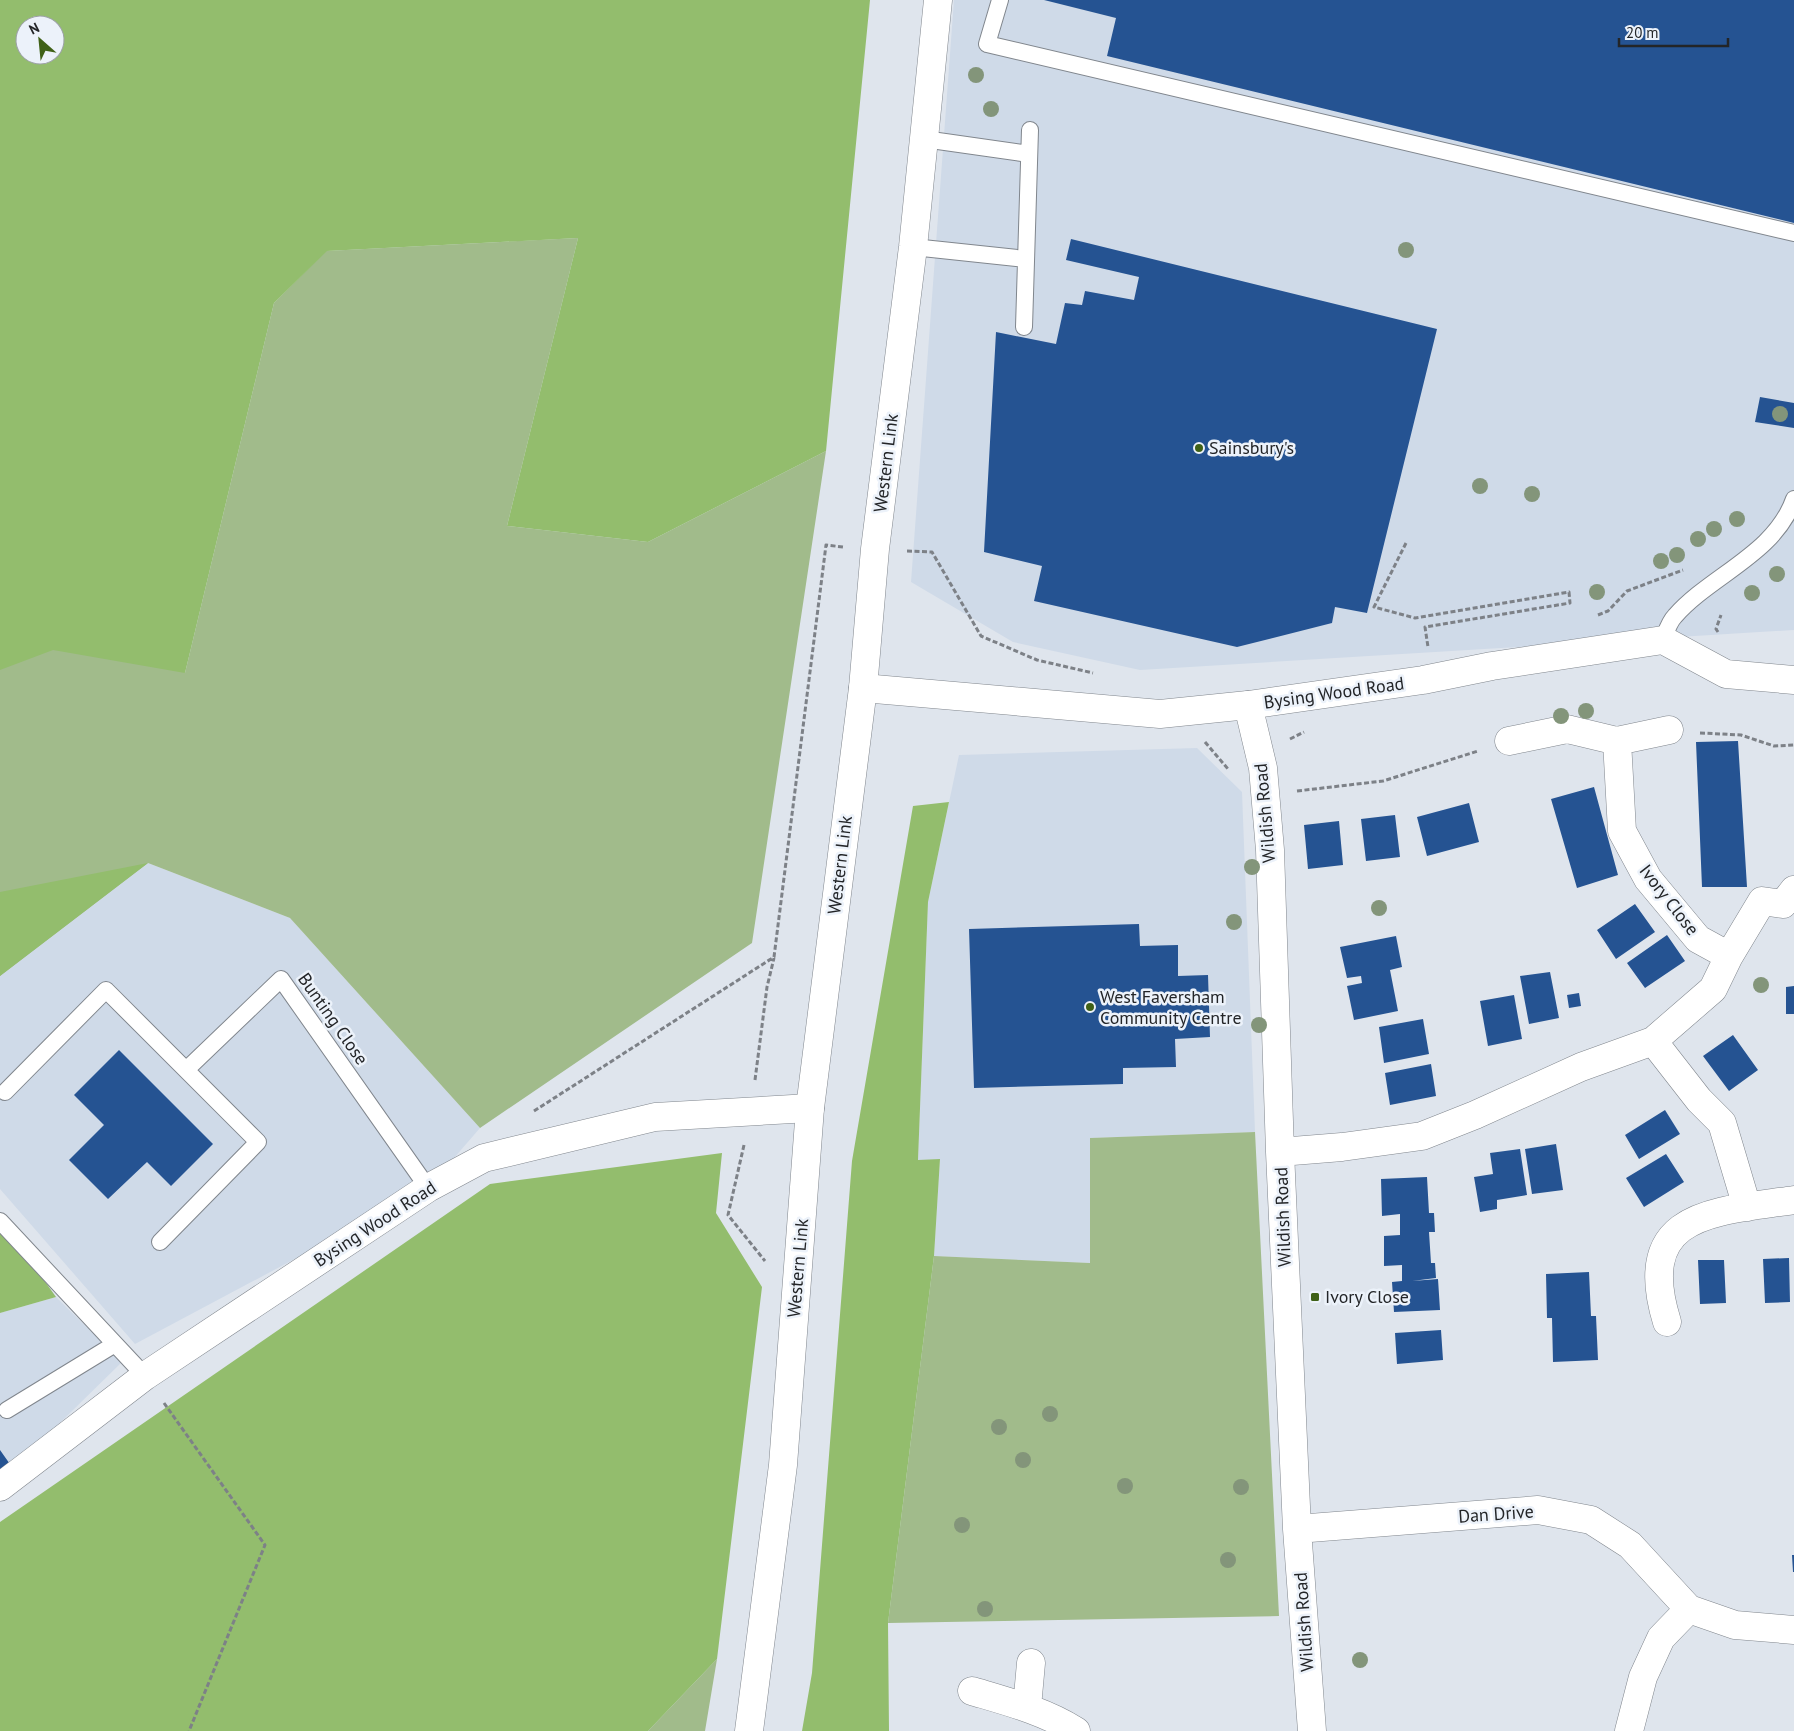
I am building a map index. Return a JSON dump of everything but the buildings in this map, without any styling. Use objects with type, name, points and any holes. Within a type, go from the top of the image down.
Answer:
[{"type":"street","name":"Western Link","points":[[749,1731],[783,1465],[810,1108],[862,688],[874,549],[913,247],[938,0]]},
{"type":"street","points":[[1663,640],[1726,674],[1794,680]]},
{"type":"street","name":"Bysing Wood Road","points":[[862,688],[1160,714],[1248,705],[1423,680],[1492,666],[1663,640]]},
{"type":"street","name":"Wildish Road","points":[[1248,705],[1263,768],[1270,850],[1280,1152],[1297,1529],[1312,1731]]},
{"type":"street","points":[[1509,741],[1567,730],[1617,741],[1669,730]]},
{"type":"street","name":"Ivory Close","points":[[1617,741],[1622,831],[1648,879],[1698,939],[1729,956]]},
{"type":"street","points":[[1280,1152],[1342,1147],[1422,1136],[1475,1115],[1581,1067],[1653,1042],[1713,989],[1729,956],[1762,900],[1783,904],[1794,890]]},
{"type":"street","points":[[1653,1042],[1699,1100],[1722,1123],[1747,1207]]},
{"type":"street","name":"Bysing Wood Road","points":[[0,1488],[145,1376],[428,1188],[484,1158],[655,1117],[810,1108]]},
{"type":"street","points":[[1667,1322],[1660,1299],[1661,1254],[1683,1225],[1713,1212],[1794,1200]]},
{"type":"street","name":"Dan Drive","points":[[1297,1529],[1538,1510],[1591,1520],[1630,1545],[1689,1609],[1735,1625],[1794,1630]]},
{"type":"street","points":[[1629,1731],[1643,1677],[1662,1638],[1689,1609]]},
{"type":"street","points":[[1027,1707],[1031,1663]]},
{"type":"street","points":[[972,1691],[1027,1707],[1059,1720],[1076,1731]]},
{"type":"lane","points":[[1000,0],[987,44],[1794,233]]},
{"type":"lane","points":[[1024,327],[1030,130]]},
{"type":"lane","points":[[924,139],[1029,154]]},
{"type":"lane","points":[[913,247],[1026,259]]},
{"type":"lane","points":[[1663,640],[1673,618],[1692,599],[1744,561],[1764,542],[1783,520],[1794,500]]},
{"type":"lane","name":"Bunting Close","points":[[186,1070],[281,979],[428,1188]]},
{"type":"lane","points":[[5,1092],[106,990],[258,1142],[160,1242]]},
{"type":"lane","points":[[0,1221],[145,1376]]},
{"type":"lane","points":[[7,1410],[115,1344]]},
{"type":"path","points":[[1406,543],[1374,607],[1415,618],[1569,592],[1570,604],[1425,627],[1428,650],[1420,652]]},
{"type":"path","points":[[531,1113],[774,957],[826,545],[932,552],[981,636],[1037,660],[1094,673]]},
{"type":"path","points":[[1592,618],[1608,611],[1628,591],[1685,570]]},
{"type":"path","points":[[1721,635],[1716,629],[1719,616],[1724,612]]},
{"type":"path","points":[[1669,730],[1741,735],[1774,746],[1794,745]]},
{"type":"path","points":[[1204,740],[1224,763],[1242,792],[1265,795],[1383,781],[1509,741]]},
{"type":"path","points":[[145,1376],[265,1545],[189,1731]]},
{"type":"shaded area","points":[[0,0],[870,0],[826,451],[648,542],[507,526],[578,238],[327,251],[274,303],[185,673],[53,650],[0,670]]},
{"type":"shaded area","points":[[954,0],[1794,0],[1794,630],[1140,670],[1013,642],[911,582]]},
{"type":"shaded area","points":[[578,238],[507,526],[648,542],[826,451],[752,943],[480,1128],[290,918],[148,863],[0,976],[0,489],[185,673],[274,303],[326,251]]},
{"type":"shaded area","points":[[1197,748],[1242,792],[1255,1132],[1090,1138],[1091,1263],[934,1256],[940,1160],[918,1160],[928,902],[959,755]]},
{"type":"shaded area","points":[[949,802],[928,902],[918,1160],[940,1159],[934,1256],[888,1623],[889,1731],[802,1731],[812,1673],[852,1161],[913,806]]},
{"type":"shaded area","points":[[148,863],[290,918],[480,1128],[428,1188],[135,1344],[0,1189],[0,976]]},
{"type":"shaded area","points":[[148,863],[0,976],[0,892]]},
{"type":"shaded area","points":[[1255,1132],[1279,1616],[888,1623],[934,1256],[1090,1263],[1090,1138]]},
{"type":"shaded area","points":[[722,1153],[716,1213],[762,1287],[717,1659],[648,1731],[0,1731],[0,1522],[490,1184]]},
{"type":"shaded area","points":[[0,1218],[56,1297],[0,1313]]},
{"type":"shaded area","points":[[56,1297],[122,1362],[19,1463],[0,1478],[0,1313]]},
{"type":"shaded area","points":[[717,1659],[705,1731],[648,1731]]},
{"type":"place","name":"Sainsbury's","points":[[1199,448]]},
{"type":"place","name":"West Faversham Community Centre","points":[[1090,1007]]},
{"type":"place","name":"Ivory Close","points":[[1315,1297]]}]
